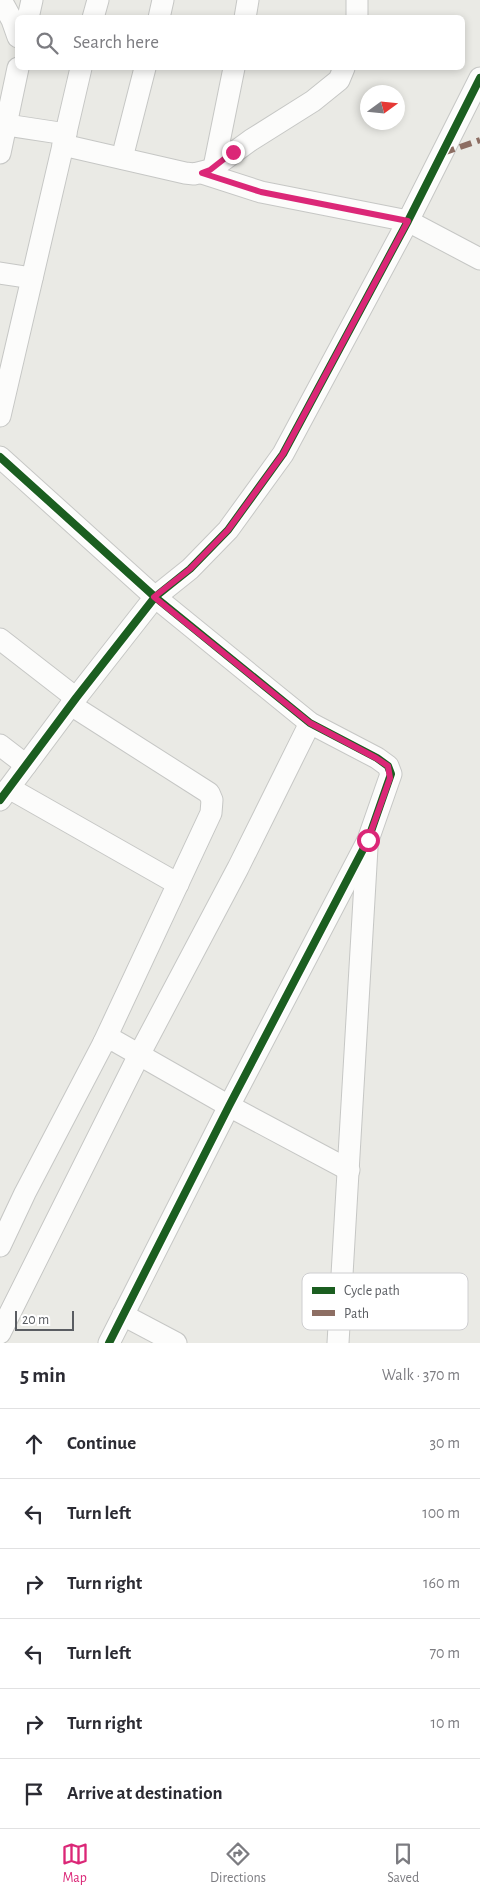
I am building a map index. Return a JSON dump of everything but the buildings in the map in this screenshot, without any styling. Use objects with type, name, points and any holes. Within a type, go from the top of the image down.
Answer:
[{"type":"street","points":[[0,0],[15,28]]},
{"type":"street","points":[[29,15],[32,0]]},
{"type":"street","points":[[95,15],[98,0]]},
{"type":"street","points":[[160,15],[163,0]]},
{"type":"street","points":[[246,15],[248,0]]},
{"type":"street","points":[[356,15],[357,0]]},
{"type":"street","points":[[0,153],[3,125],[17,70]]},
{"type":"street","points":[[0,416],[81,70]]},
{"type":"street","points":[[122,158],[145,70]]},
{"type":"street","points":[[208,170],[233,70]]},
{"type":"street","points":[[3,125],[64,139],[122,158],[185,173],[208,170],[319,97],[339,80],[343,70]]},
{"type":"street","points":[[178,884],[4,794],[154,597],[190,569],[228,530],[283,454],[408,221],[480,78]]},
{"type":"street","points":[[208,170],[261,192],[408,221],[480,259]]},
{"type":"street","points":[[0,273],[32,278]]},
{"type":"street","points":[[0,457],[154,597],[310,723],[376,758],[388,766],[390,770],[388,783],[368,840],[229,1106],[109,1343]]},
{"type":"street","points":[[0,639],[73,702],[209,793],[212,800],[211,813],[104,1042],[25,1193],[0,1246]]},
{"type":"street","points":[[0,1333],[139,1055],[238,868],[310,723]]},
{"type":"street","points":[[0,745],[26,766]]},
{"type":"street","points":[[342,1273],[368,840]]},
{"type":"street","points":[[104,1042],[108,1040],[115,1041],[229,1106],[349,1170]]},
{"type":"street","points":[[123,1315],[176,1343]]},
{"type":"street","points":[[338,1343],[339,1330]]},
{"type":"marked path","points":[[443,153],[480,140]]},
{"type":"cycle path","points":[[0,800],[155,597],[190,569],[228,530],[283,454],[408,221],[480,78]]},
{"type":"cycle path","points":[[0,457],[155,597],[310,723],[377,758],[388,766],[391,774],[368,840],[229,1106],[109,1343]]},
{"type":"route","points":[[233,152],[210,170],[202,173],[261,192],[408,221],[283,454],[228,530],[190,569],[154,597],[310,723],[388,766],[390,778],[368,840]]}]
